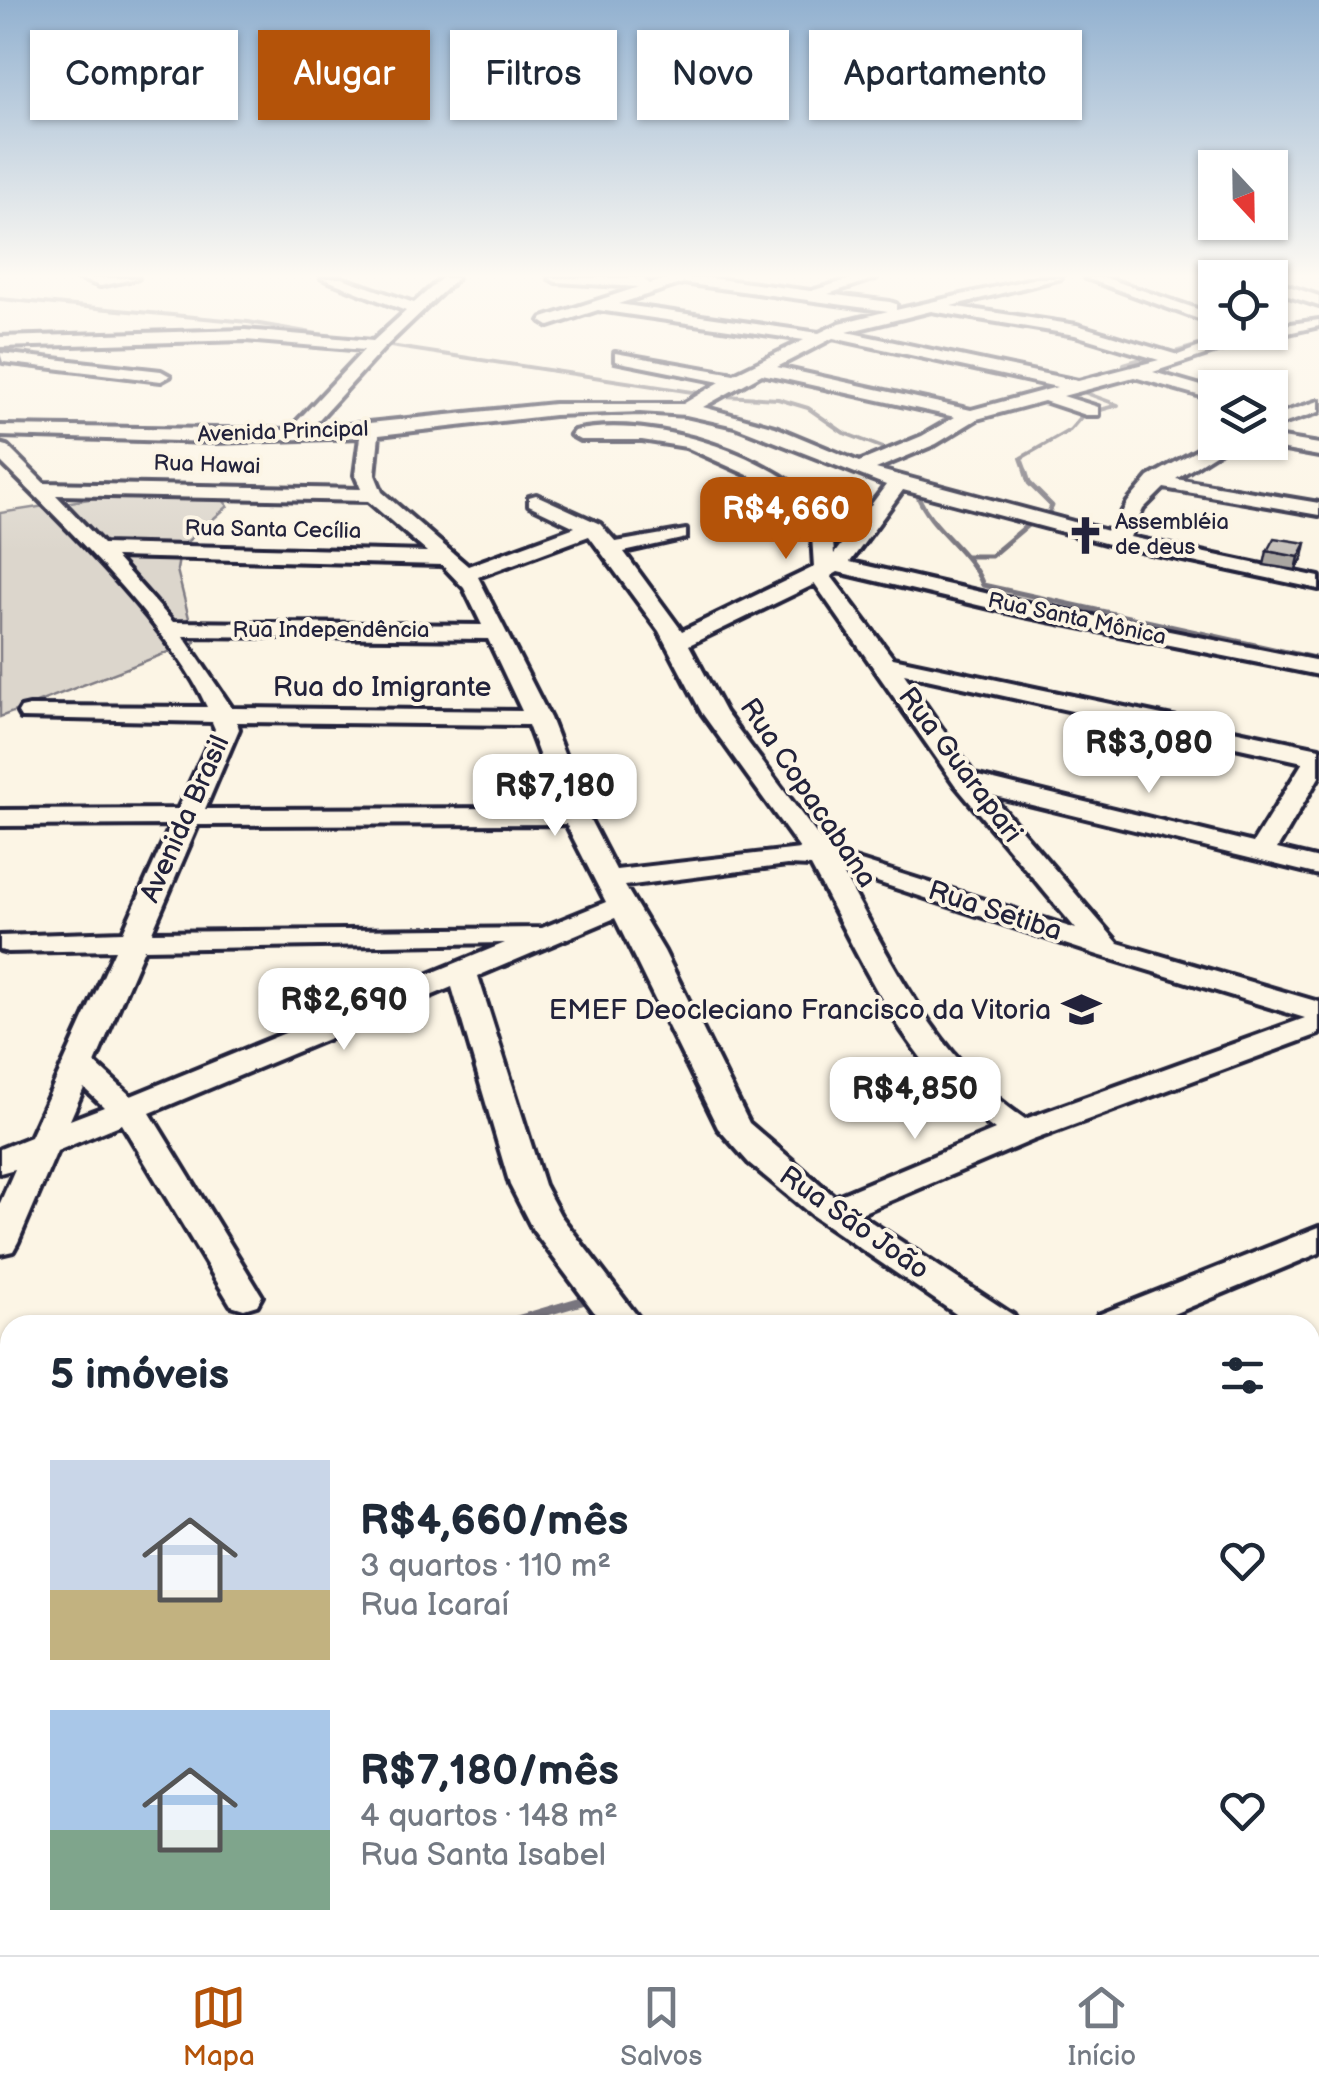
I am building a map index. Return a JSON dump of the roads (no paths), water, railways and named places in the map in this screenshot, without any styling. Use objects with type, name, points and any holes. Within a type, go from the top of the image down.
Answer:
[{"type":"street","points":[[105,369],[161,376]]},
{"type":"street","points":[[294,436],[356,369]]},
{"type":"street","points":[[680,369],[736,380]]},
{"type":"street","points":[[686,410],[758,369]]},
{"type":"street","points":[[766,369],[971,415]]},
{"type":"street","points":[[996,369],[1075,385]]},
{"type":"street","points":[[859,470],[929,440],[971,415],[1134,369]]},
{"type":"street","points":[[1130,370],[1198,390]]},
{"type":"street","points":[[1044,395],[1092,411]]},
{"type":"street","points":[[1288,417],[1319,406]]},
{"type":"street","name":"Avenida Principal","points":[[0,431],[294,436],[544,407],[686,410],[746,422],[859,470],[898,482],[1118,540],[1319,583]]},
{"type":"street","points":[[370,430],[366,474],[373,495]]},
{"type":"street","points":[[580,435],[678,439],[788,486],[820,518],[827,570]]},
{"type":"street","points":[[1288,445],[1319,450]]},
{"type":"street","name":"Avenida Brasil","points":[[0,450],[166,629],[226,717],[224,740],[130,941],[0,1242]]},
{"type":"street","points":[[1118,540],[1124,519],[1156,481],[1198,457]]},
{"type":"street","points":[[1156,481],[1319,510]]},
{"type":"street","points":[[676,643],[827,570],[870,525],[898,482]]},
{"type":"street","name":"Rua Hawai","points":[[0,488],[36,485],[373,495]]},
{"type":"street","name":"Rua São João","points":[[373,495],[457,566],[495,632],[538,718],[575,816],[649,950],[735,1128],[756,1152],[834,1211],[985,1315]]},
{"type":"street","points":[[536,501],[602,538]]},
{"type":"street","points":[[457,566],[602,538],[679,534]]},
{"type":"street","name":"Rua Copacabana","points":[[602,538],[676,643],[714,713],[818,856],[912,1024],[977,1102],[1021,1132]]},
{"type":"street","name":"Rua Santa Cecília","points":[[96,550],[457,566]]},
{"type":"street","name":"Rua Guarapari","points":[[827,570],[964,781],[1108,949]]},
{"type":"street","name":"Rua Santa Mônica","points":[[827,570],[1319,668]]},
{"type":"street","name":"Rua Independência","points":[[166,629],[495,632]]},
{"type":"street","points":[[885,663],[1319,758],[1261,852]]},
{"type":"street","name":"Rua do Imigrante","points":[[30,713],[538,718]]},
{"type":"street","points":[[964,781],[1319,867]]},
{"type":"street","points":[[0,818],[575,816]]},
{"type":"street","name":"Rua Setiba","points":[[0,1162],[550,934],[615,892],[818,856],[852,863],[1108,949],[1319,1012]]},
{"type":"street","points":[[8,943],[550,934]]},
{"type":"street","points":[[462,971],[527,1185],[545,1221],[617,1315]]},
{"type":"street","points":[[834,1211],[1021,1132],[1319,1023]]},
{"type":"street","points":[[76,1064],[129,1108],[244,1296]]},
{"type":"street","points":[[1135,1315],[1319,1239]]},
{"type":"waterway","points":[[543,369],[699,393]]},
{"type":"waterway","points":[[1121,377],[1123,369]]},
{"type":"waterway","points":[[1026,472],[1021,458],[1070,430],[1083,415],[1118,405],[1078,390],[1085,388]]},
{"type":"waterway","points":[[724,396],[778,399],[808,408],[844,433],[886,449]]},
{"type":"waterway","points":[[1025,470],[1029,483],[1052,506],[1050,510]]},
{"type":"waterway","points":[[917,494],[983,585],[1319,659]]},
{"type":"waterway","points":[[966,556],[991,556],[1030,523]]},
{"type":"waterway","points":[[534,1315],[585,1300]]},
{"type":"place","name":"Assembléia de deus","points":[[1085,535]]},
{"type":"place","name":"EMEF Deocleciano Francisco da Vitoria","points":[[1081,1010]]}]
